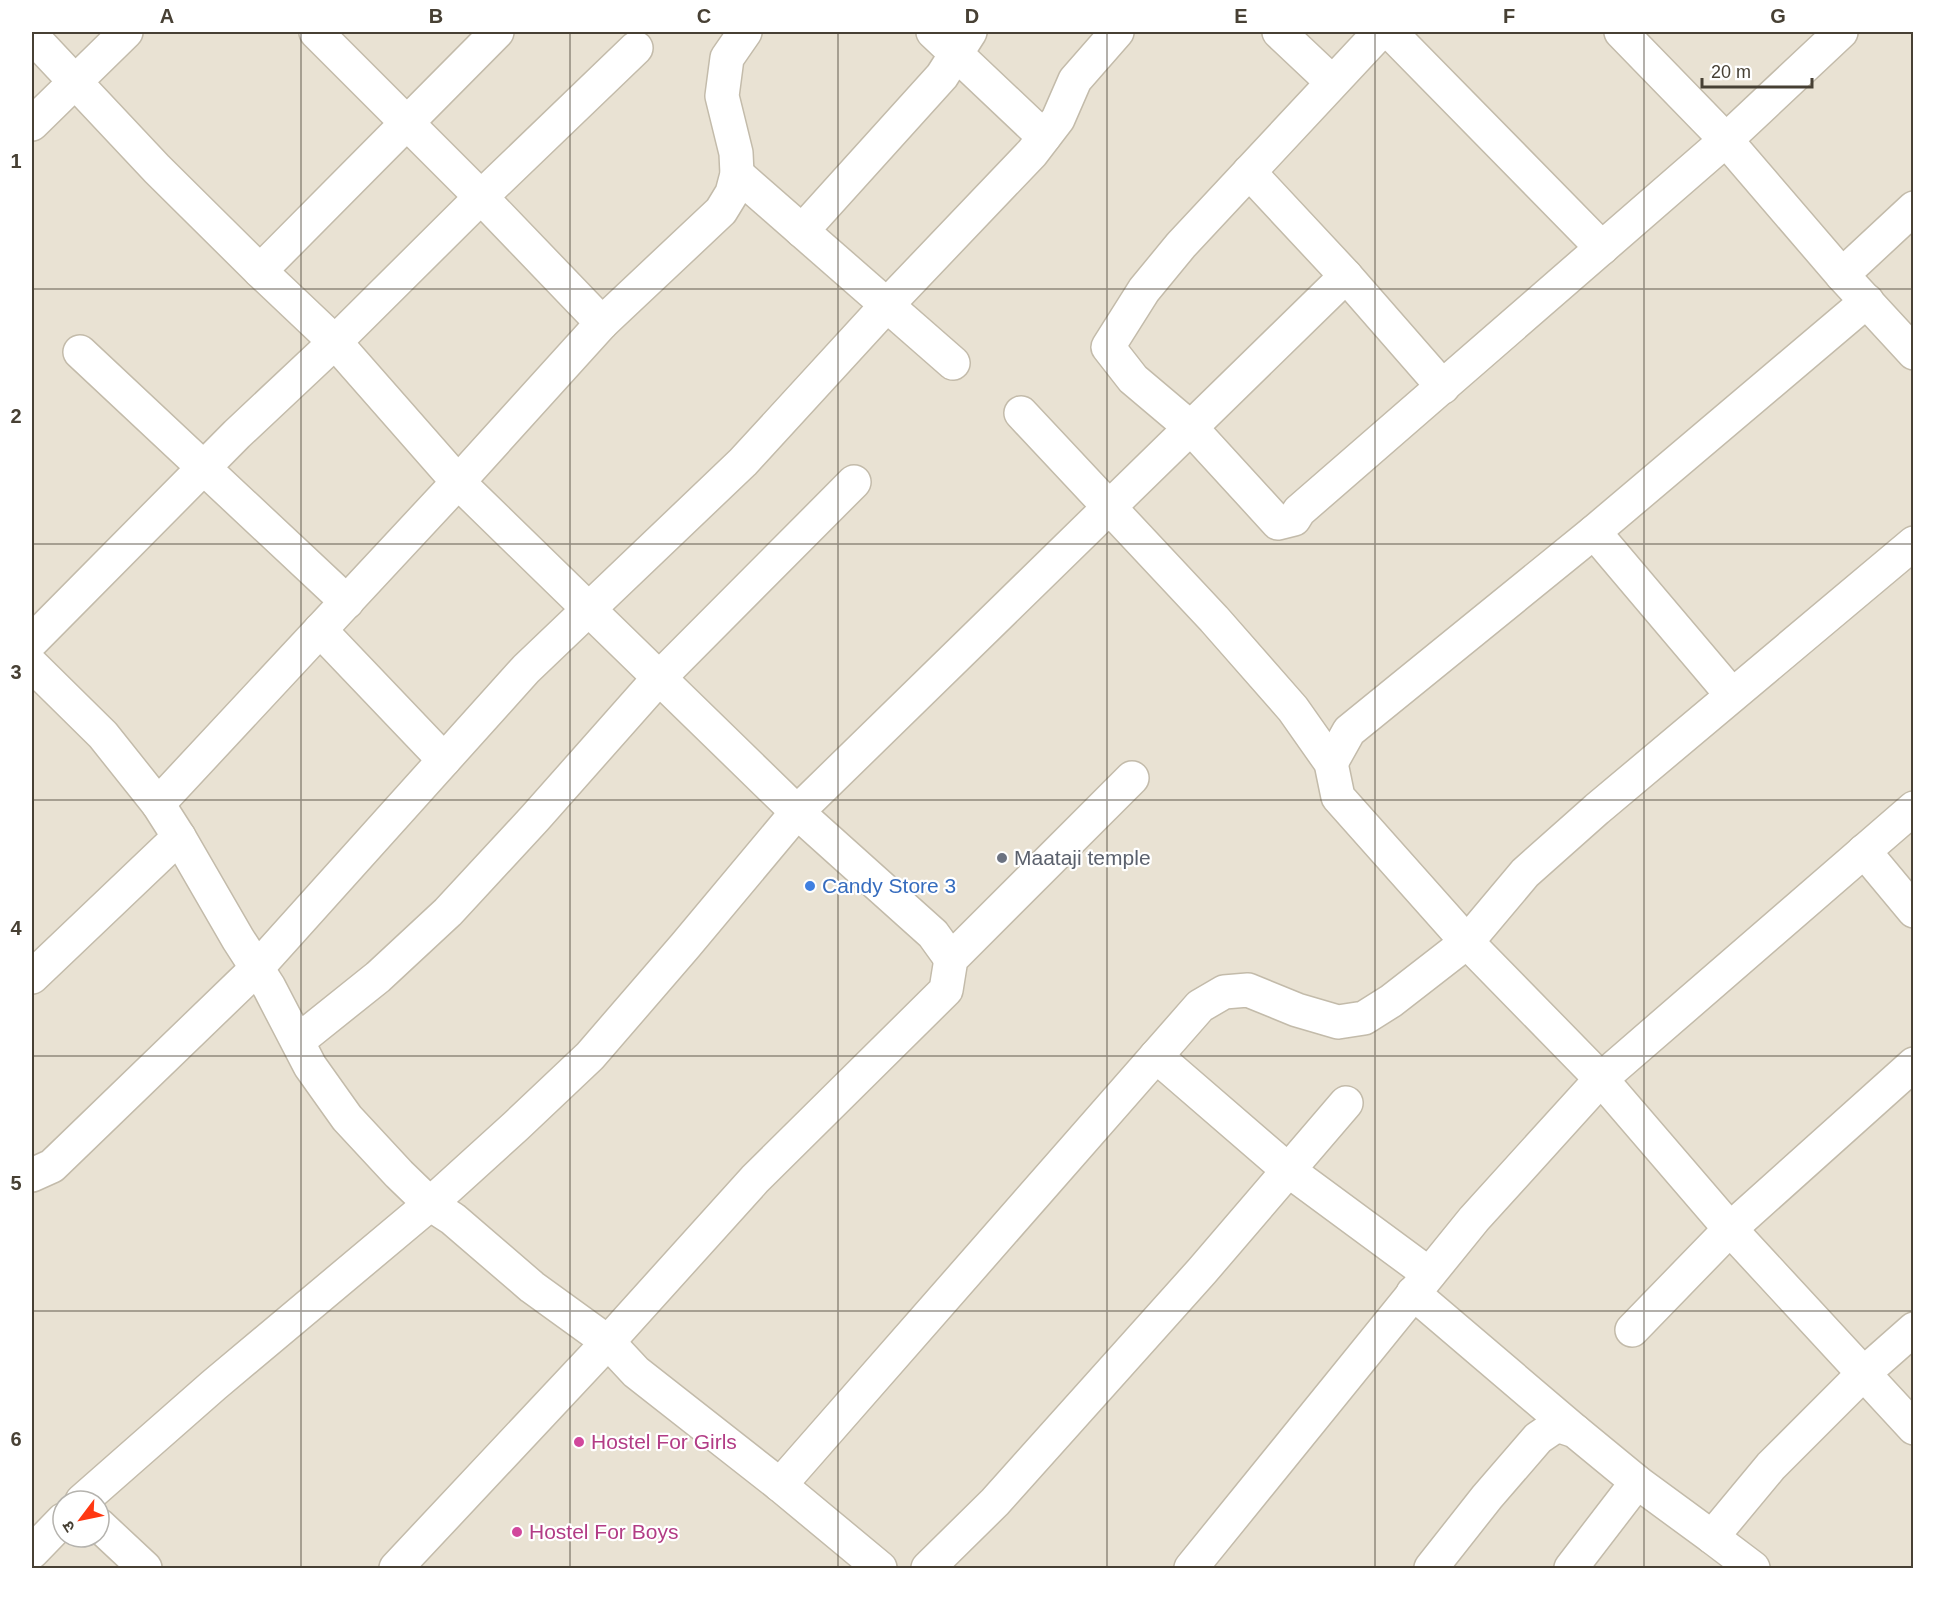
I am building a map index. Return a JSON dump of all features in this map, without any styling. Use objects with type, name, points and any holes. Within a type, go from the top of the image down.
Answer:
[{"type":"street","points":[[32,124],[126,32]]},
{"type":"street","points":[[316,32],[481,197],[602,323]]},
{"type":"street","points":[[260,271],[497,32]]},
{"type":"street","points":[[158,804],[458,482],[602,323],[721,211],[732,193],[737,174],[736,153],[722,96],[727,58],[745,32]]},
{"type":"street","points":[[32,1175],[52,1166],[257,968],[526,669],[743,462],[887,305],[1032,153],[1058,119],[1075,80],[1117,32]]},
{"type":"street","points":[[1279,32],[1332,82]]},
{"type":"street","points":[[1380,32],[1181,245],[1144,290],[1108,346],[1133,379],[1191,428],[1278,523],[1294,519],[1299,511],[1726,140],[1841,32]]},
{"type":"street","points":[[1390,32],[1602,248]]},
{"type":"street","points":[[1621,32],[1726,140],[1842,275],[1914,353]]},
{"type":"street","points":[[32,36],[157,169],[335,342],[458,482],[797,812],[933,934],[951,959]]},
{"type":"street","points":[[802,231],[942,76],[953,39]]},
{"type":"street","points":[[953,39],[1044,137]]},
{"type":"street","points":[[32,641],[204,467],[636,48]]},
{"type":"street","points":[[1249,172],[1346,276],[1443,387]]},
{"type":"street","points":[[737,174],[953,363]]},
{"type":"street","points":[[1842,275],[1914,208]]},
{"type":"street","points":[[96,1489],[214,1385],[430,1204],[590,1056],[797,812],[1346,276]]},
{"type":"street","points":[[1331,763],[1349,731],[1594,532],[1867,301]]},
{"type":"street","points":[[80,352],[347,602]]},
{"type":"street","points":[[1021,413],[1214,619],[1293,709],[1331,763],[1338,797],[1467,942],[1601,1079],[1730,1229],[1914,1428]]},
{"type":"street","points":[[298,1041],[378,977],[448,912],[659,678],[854,482]]},
{"type":"street","points":[[1594,532],[1731,696]]},
{"type":"street","points":[[780,1485],[1200,1006],[1224,992],[1248,990],[1297,1010],[1338,1022],[1364,1018],[1391,1001],[1467,942],[1525,873],[1597,809],[1914,543]]},
{"type":"street","points":[[320,630],[444,760]]},
{"type":"street","points":[[32,664],[103,735],[158,804],[269,987],[310,1066],[348,1118],[399,1174],[430,1204],[453,1219],[532,1287],[608,1342],[636,1372],[780,1485],[880,1569]]},
{"type":"street","points":[[396,1569],[608,1342],[755,1179],[946,990],[951,959],[1132,778]]},
{"type":"street","points":[[1191,1569],[1474,1219],[1601,1079],[1914,808]]},
{"type":"street","points":[[32,977],[179,837]]},
{"type":"street","points":[[1864,851],[1914,911]]},
{"type":"street","points":[[1156,1056],[1421,1284],[1575,1431],[1637,1482],[1753,1569]]},
{"type":"street","points":[[1632,1330],[1730,1229],[1914,1064]]},
{"type":"street","points":[[928,1569],[995,1502],[1202,1271],[1346,1103]]},
{"type":"street","points":[[1712,1538],[1771,1466],[1863,1374],[1914,1329]]},
{"type":"street","points":[[1431,1569],[1487,1497],[1538,1438],[1557,1425],[1575,1431]]},
{"type":"street","points":[[1571,1569],[1637,1482]]},
{"type":"street","points":[[32,1552],[51,1532]]},
{"type":"street","points":[[111,1537],[145,1569]]},
{"type":"shaded area","points":[[32,32],[1913,32],[1913,1568],[32,1568]]},
{"type":"place","name":"Maataji temple","points":[[1002,858]]},
{"type":"place","name":"Candy Store 3","points":[[810,886]]},
{"type":"place","name":"Hostel For Girls","points":[[579,1442]]},
{"type":"place","name":"Hostel For Boys","points":[[517,1532]]}]
